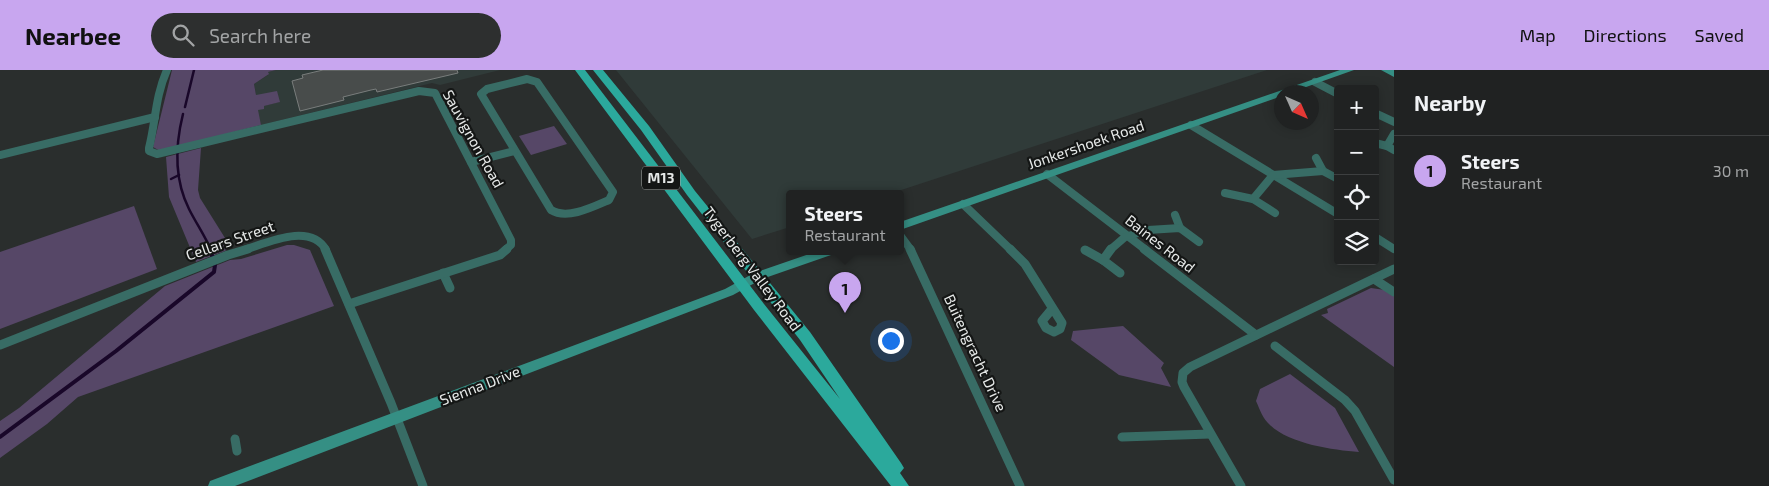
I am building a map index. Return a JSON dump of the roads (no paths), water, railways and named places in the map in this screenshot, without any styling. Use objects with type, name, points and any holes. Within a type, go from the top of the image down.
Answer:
[{"type":"main road","name":"Tygerberg Valley Road","points":[[580,70],[743,285],[869,448],[901,486]]},
{"type":"main road","name":"Tygerberg Valley Road","points":[[598,70],[805,336],[908,486]]},
{"type":"street","name":"Sauvignon Road","points":[[167,70],[159,88],[154,112],[156,123],[149,150],[154,154],[196,146],[426,91],[437,95],[511,240],[511,245],[500,255],[349,304]]},
{"type":"street","name":"Jonkershoek Road","points":[[1306,85],[1349,70]]},
{"type":"street","points":[[1386,70],[1394,74]]},
{"type":"street","points":[[527,79],[534,80],[613,192],[612,195],[605,202],[565,215],[555,214],[513,148],[481,94],[487,89],[527,79]]},
{"type":"street","points":[[1314,82],[1334,92]]},
{"type":"street","name":"Jonkershoek Road","points":[[904,225],[1274,96]]},
{"type":"street","points":[[1379,115],[1394,122]]},
{"type":"street","points":[[0,155],[155,117]]},
{"type":"street","points":[[1191,125],[1334,212]]},
{"type":"street","points":[[1386,146],[1394,134]]},
{"type":"street","points":[[1379,144],[1394,150]]},
{"type":"street","points":[[470,159],[513,148]]},
{"type":"street","points":[[1316,158],[1323,171],[1334,178]]},
{"type":"street","points":[[1253,199],[1273,175],[1323,171]]},
{"type":"street","name":"Baines Road","points":[[1047,174],[1256,335]]},
{"type":"street","points":[[1225,193],[1253,199],[1275,213]]},
{"type":"street","points":[[963,204],[1026,264],[1052,309]]},
{"type":"street","points":[[1175,215],[1180,228],[1199,242]]},
{"type":"street","points":[[1103,260],[1116,242],[1127,236],[1140,231],[1180,228]]},
{"type":"street","name":"Cellars Street","points":[[0,345],[228,255],[288,237],[298,236],[317,240],[325,248],[424,486]]},
{"type":"street","name":"Buitengracht Drive","points":[[904,240],[909,246],[1020,486]]},
{"type":"street","points":[[1379,240],[1394,249]]},
{"type":"street","points":[[1085,250],[1103,260],[1120,273]]},
{"type":"street","name":"Tygerberg Valley Road","points":[[758,276],[818,255]]},
{"type":"street","points":[[1240,486],[1184,387],[1182,376],[1185,370],[1394,269]]},
{"type":"street","points":[[444,273],[450,288]]},
{"type":"street","name":"Sienna Drive","points":[[216,486],[719,296],[758,276]]},
{"type":"street","points":[[1374,279],[1394,292]]},
{"type":"street","points":[[1275,346],[1345,400],[1355,411],[1394,480]]},
{"type":"street","points":[[1122,437],[1210,434]]},
{"type":"street","points":[[235,439],[237,451]]},
{"type":"waterway","points":[[185,107],[194,70]]},
{"type":"waterway","points":[[178,175],[177,150],[183,114]]},
{"type":"waterway","points":[[171,179],[178,175]]},
{"type":"waterway","points":[[178,175],[184,198],[211,250]]},
{"type":"waterway","points":[[0,437],[116,351],[214,272],[215,265],[210,249]]},
{"type":"place","name":"Steers","points":[[845,313]]}]
